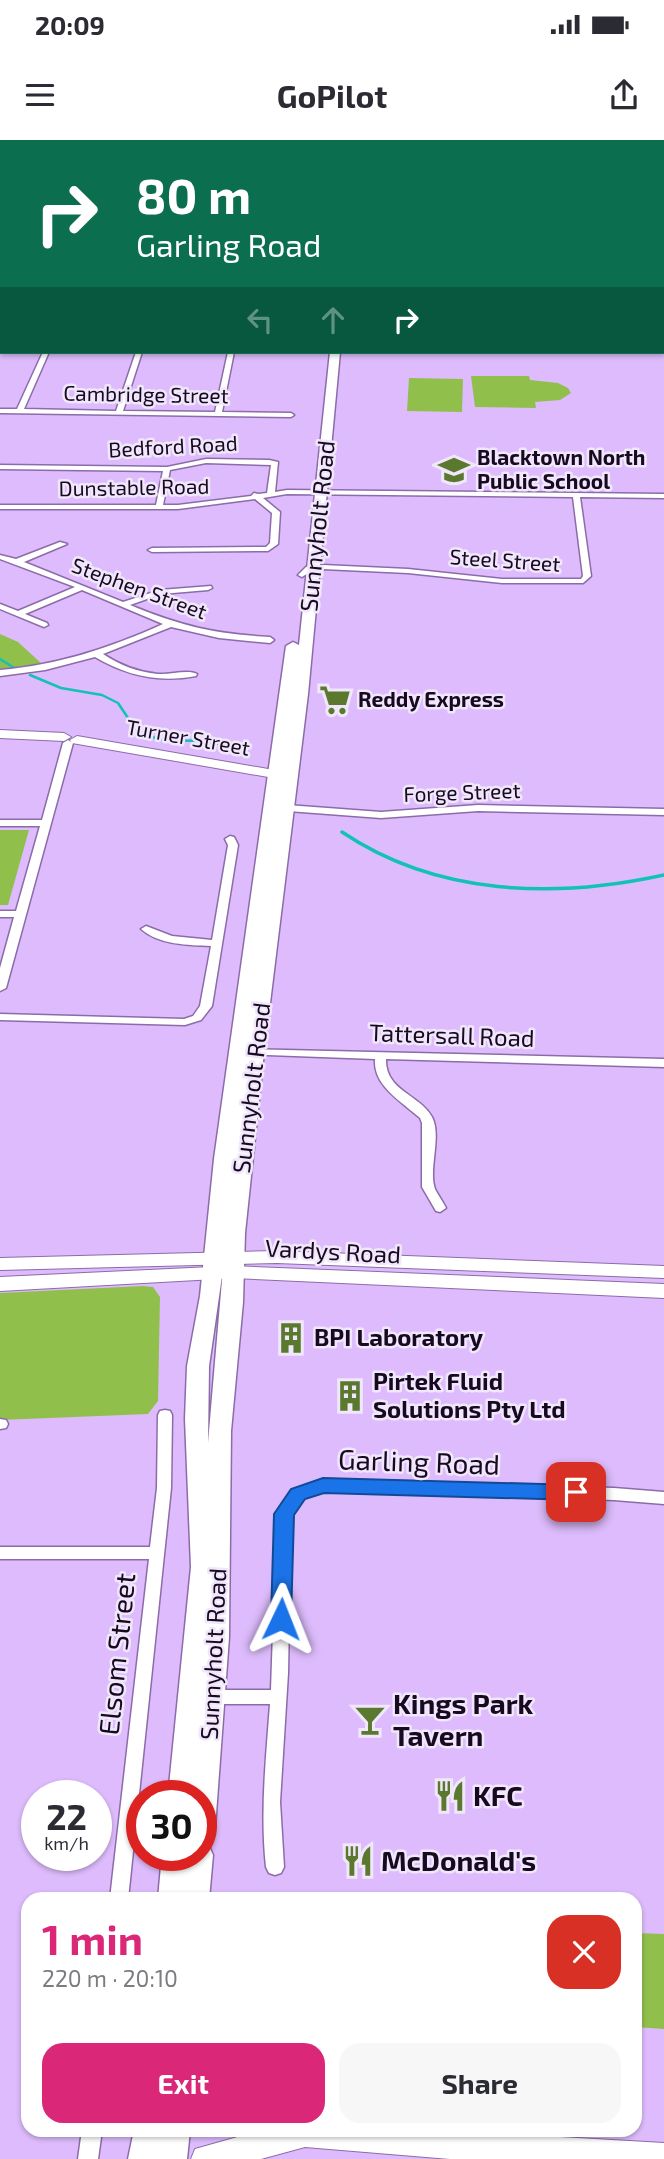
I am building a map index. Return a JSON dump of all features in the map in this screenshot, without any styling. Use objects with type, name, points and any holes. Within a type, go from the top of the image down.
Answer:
[{"type":"main road","name":"Sunnyholt Road","points":[[184,1780],[202,1698],[219,1573],[223,1159],[247,1052],[291,777],[310,573],[325,354]]},
{"type":"main road","name":"Sunnyholt Road","points":[[314,492],[327,444],[335,354]]},
{"type":"main road","name":"Sunnyholt Road","points":[[247,1052],[274,775],[310,573]]},
{"type":"main road","name":"Turner Street","points":[[0,734],[70,740],[291,777]]},
{"type":"main road","name":"Vardys Road","points":[[0,1264],[664,1272]]},
{"type":"main road","name":"Vardys Road","points":[[0,1284],[224,1265],[664,1291]]},
{"type":"main road","name":"Sunnyholt Road","points":[[201,1780],[202,1698]]},
{"type":"main road","points":[[173,1892],[175,1871]]},
{"type":"main road","points":[[196,1892],[198,1871]]},
{"type":"main road","points":[[144,2159],[148,2137]]},
{"type":"main road","points":[[171,2159],[174,2137]]},
{"type":"main road","points":[[205,2159],[294,2137]]},
{"type":"main road","points":[[356,2137],[471,2147],[664,2157]]},
{"type":"street","points":[[20,411],[45,354]]},
{"type":"street","points":[[119,412],[138,354]]},
{"type":"street","points":[[218,414],[231,354]]},
{"type":"street","name":"Cambridge Street","points":[[0,411],[291,415]]},
{"type":"street","name":"Bedford Road","points":[[0,467],[167,469],[206,461],[272,462],[275,470],[271,493]]},
{"type":"street","points":[[159,507],[167,469]]},
{"type":"street","name":"Dunstable Road","points":[[0,506],[159,507],[225,502],[271,493],[314,492],[664,496]]},
{"type":"street","points":[[152,550],[268,549],[274,544],[276,512],[254,495]]},
{"type":"street","name":"Steel Street","points":[[310,573],[337,569],[408,571],[502,581],[583,581],[587,576],[576,495]]},
{"type":"street","points":[[17,562],[63,544]]},
{"type":"street","name":"Stephen Street","points":[[0,557],[82,587],[170,624],[220,635],[270,640]]},
{"type":"street","points":[[18,614],[82,587]]},
{"type":"street","points":[[124,605],[160,592],[208,588]]},
{"type":"street","points":[[0,606],[44,625]]},
{"type":"street","points":[[0,673],[52,667],[98,655],[170,624]]},
{"type":"street","points":[[98,655],[119,669],[133,674],[174,677],[193,674]]},
{"type":"street","points":[[0,988],[44,824],[70,740]]},
{"type":"street","points":[[271,824],[279,817],[280,811],[287,808]]},
{"type":"street","name":"Forge Street","points":[[287,808],[380,815],[478,808],[664,812]]},
{"type":"street","points":[[0,823],[44,824]]},
{"type":"street","points":[[0,1017],[190,1021],[201,1015],[206,1006],[233,845],[230,839]]},
{"type":"street","points":[[0,914],[20,914]]},
{"type":"street","points":[[146,929],[161,938],[215,943]]},
{"type":"street","name":"Tattersall Road","points":[[247,1052],[664,1063]]},
{"type":"street","points":[[381,1055],[380,1070],[384,1080],[425,1116],[428,1123],[428,1187],[440,1208]]},
{"type":"street","name":"Elsom Street","points":[[120,1892],[165,1468],[165,1415]]},
{"type":"street","name":"Garling Road","points":[[275,1867],[270,1836],[273,1748],[279,1697],[284,1514],[298,1494],[323,1485],[614,1493],[664,1498]]},
{"type":"street","points":[[0,1553],[156,1553]]},
{"type":"street","points":[[202,1698],[279,1697]]},
{"type":"street","points":[[88,2159],[91,2137]]},
{"type":"green space","points":[[471,376],[529,376],[530,380],[558,383],[568,388],[571,393],[560,400],[535,402],[536,408],[475,407]]},
{"type":"green space","points":[[409,378],[463,379],[462,412],[407,411]]},
{"type":"green space","points":[[0,634],[18,642],[42,664],[0,669]]},
{"type":"green space","points":[[0,830],[29,830],[8,905],[0,905]]},
{"type":"green space","points":[[153,1287],[160,1297],[158,1401],[148,1414],[0,1420],[0,1293]]},
{"type":"green space","points":[[642,1933],[664,1934],[664,2029],[642,2027]]},
{"type":"waterway","points":[[0,659],[16,669]]},
{"type":"waterway","points":[[30,675],[61,688],[102,695],[118,703],[136,730],[160,740],[204,741],[241,748]]},
{"type":"waterway","points":[[342,832],[379,853],[417,869],[457,880],[498,886],[539,889],[581,887],[664,875]]},
{"type":"place","name":"Blacktown North Public School","points":[[454,470]]},
{"type":"place","name":"Reddy Express","points":[[335,700]]},
{"type":"place","name":"BPI Laboratory","points":[[291,1338]]},
{"type":"place","name":"Pirtek Fluid Solutions Pty Ltd","points":[[350,1396]]},
{"type":"place","name":"Kings Park Tavern","points":[[370,1720]]},
{"type":"place","name":"KFC","points":[[450,1796]]},
{"type":"place","name":"McDonald's","points":[[358,1861]]},
{"type":"route","points":[[281,1619],[284,1514],[298,1494],[323,1485],[576,1492]]}]
